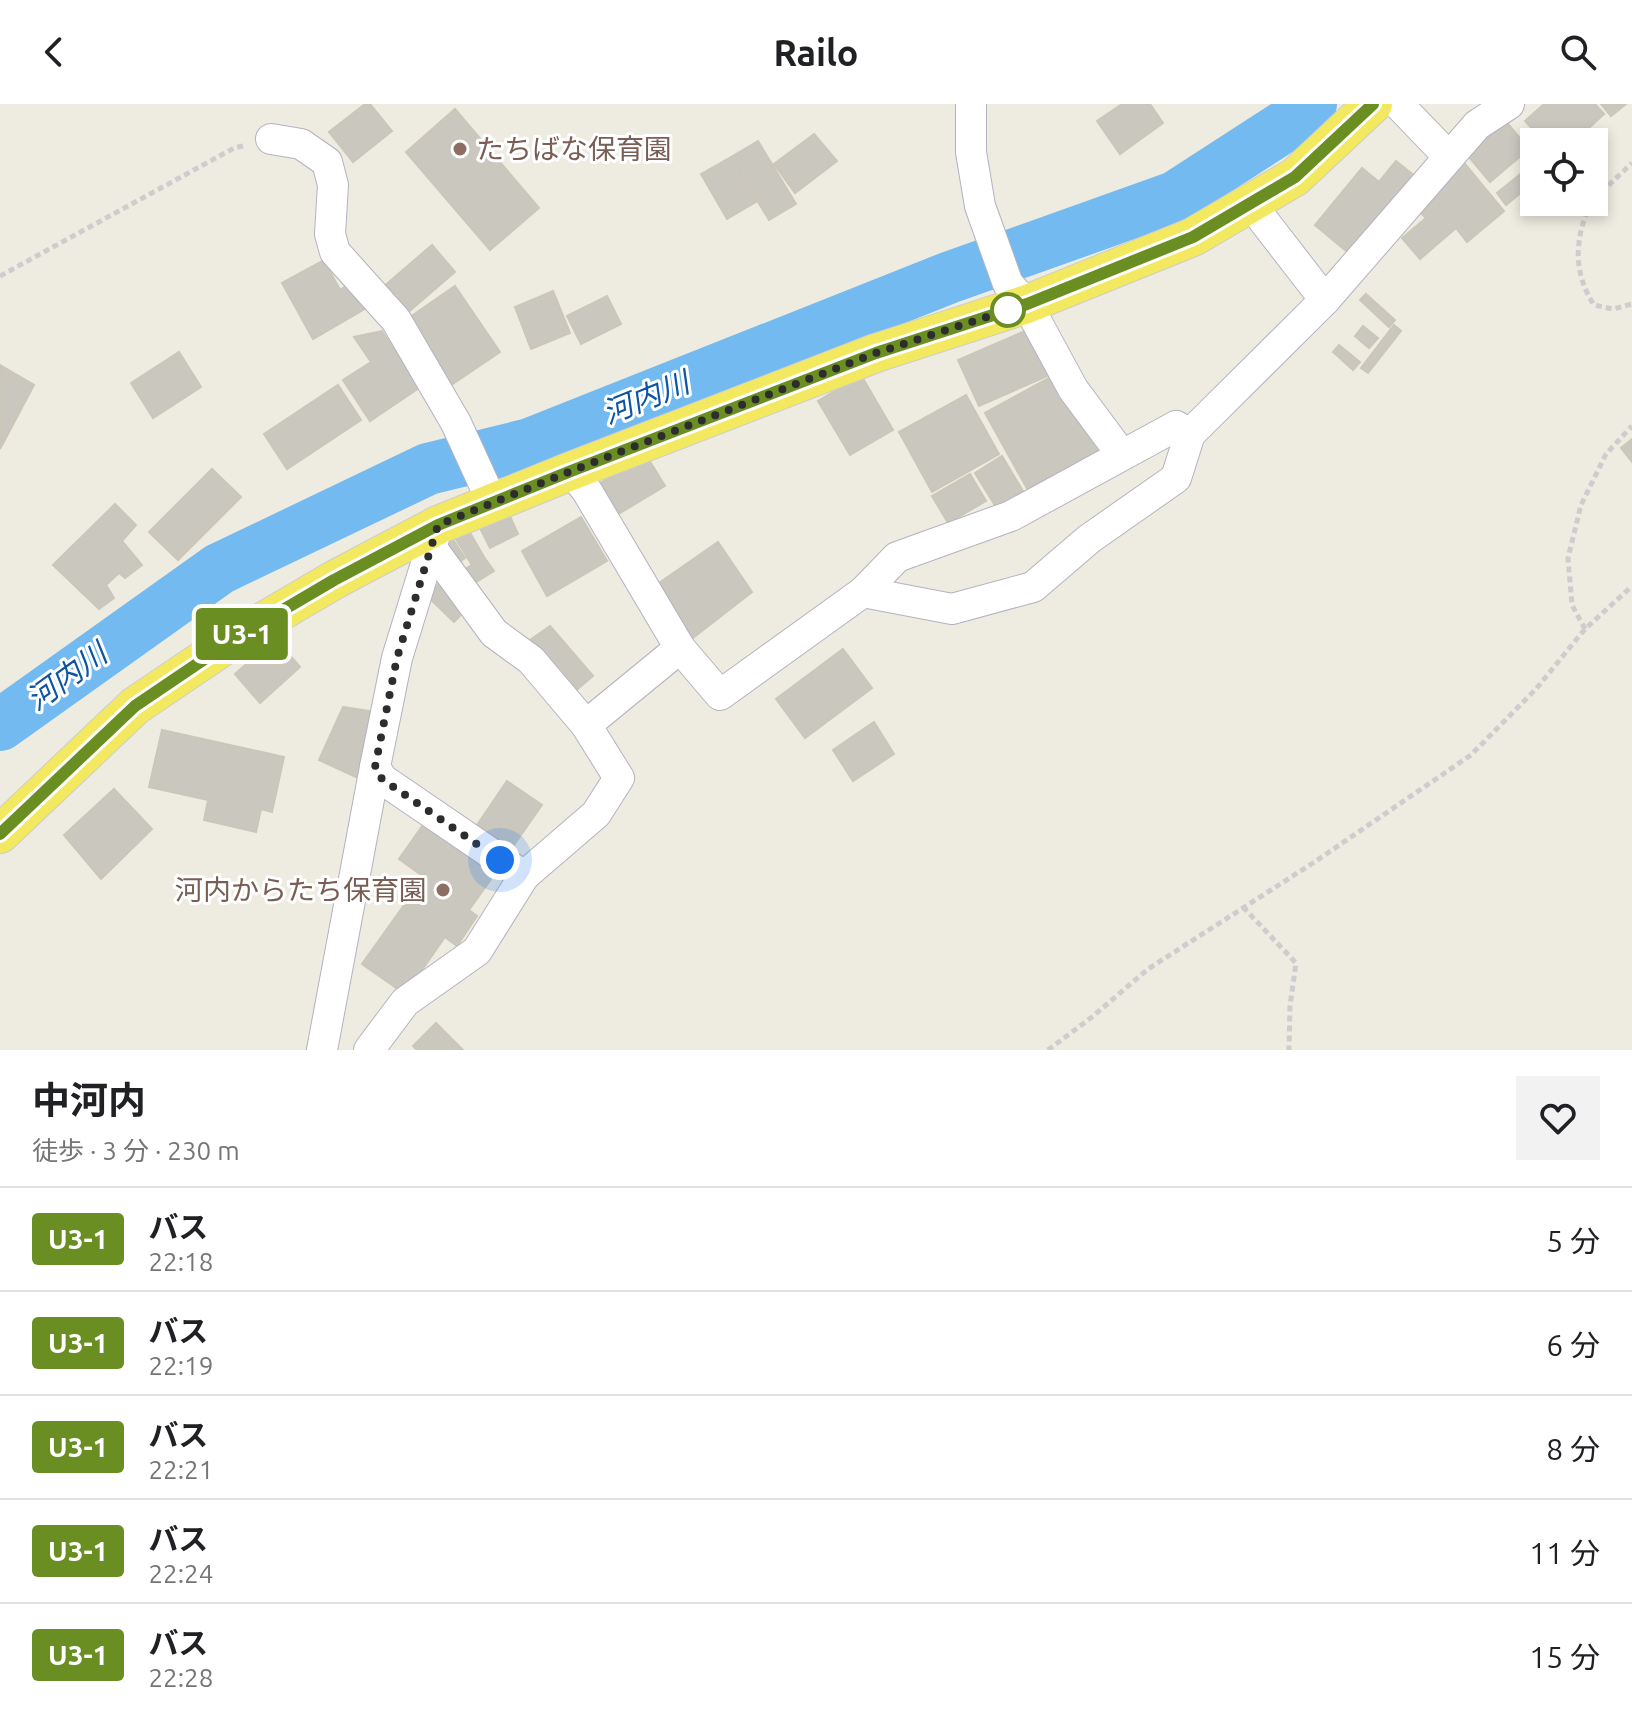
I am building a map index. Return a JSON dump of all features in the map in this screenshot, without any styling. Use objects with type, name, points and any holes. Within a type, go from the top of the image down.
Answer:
[{"type":"main road","points":[[0,834],[135,706],[237,637],[334,580],[434,536],[490,496],[571,471],[876,353],[1018,294],[1193,237],[1295,177],[1373,104]]},
{"type":"street","points":[[971,104],[971,152],[980,206],[1018,294],[1073,389],[1122,455]]},
{"type":"street","points":[[1398,104],[1449,157]]},
{"type":"street","points":[[863,592],[952,609],[1033,587],[1089,539],[1176,478],[1190,434],[1325,300],[1477,125],[1509,104]]},
{"type":"street","points":[[271,139],[301,144],[327,162],[333,185],[330,234],[335,252],[396,320],[456,423],[490,496]]},
{"type":"street","points":[[1250,203],[1325,300]]},
{"type":"street","points":[[571,471],[587,491],[680,648],[720,695],[863,592],[897,557],[1011,516],[1176,426],[1190,434]]},
{"type":"street","points":[[369,1050],[405,1002],[477,951],[524,876],[596,814],[619,778],[586,725],[531,660],[494,633],[434,536]]},
{"type":"street","points":[[322,1050],[397,658],[434,536]]},
{"type":"street","points":[[586,725],[680,648]]},
{"type":"street","points":[[375,767],[382,779],[524,876]]},
{"type":"path","points":[[0,276],[234,148],[271,139]]},
{"type":"path","points":[[1608,186],[1632,163]]},
{"type":"path","points":[[1587,216],[1577,241],[1582,285],[1594,305],[1613,309],[1632,304]]},
{"type":"path","points":[[1585,629],[1572,605],[1568,558],[1581,505],[1606,454],[1632,426]]},
{"type":"path","points":[[1048,1050],[1148,969],[1313,863],[1471,755],[1536,689],[1585,629],[1632,586]]},
{"type":"path","points":[[1243,907],[1296,963],[1290,1006],[1289,1050]]},
{"type":"building","points":[[365,104],[370,104],[392,131],[353,162],[329,132]]},
{"type":"building","points":[[1122,104],[1150,104],[1163,123],[1120,154],[1097,121]]},
{"type":"building","points":[[1544,104],[1595,104],[1604,114],[1589,128],[1532,128],[1525,121]]},
{"type":"building","points":[[1601,104],[1626,104],[1611,116]]},
{"type":"building","points":[[455,109],[539,208],[490,250],[406,152]]},
{"type":"building","points":[[1503,118],[1520,138],[1520,157],[1490,182],[1464,151]]},
{"type":"building","points":[[814,134],[837,161],[795,193],[774,164]]},
{"type":"building","points":[[758,141],[796,204],[769,220],[731,157]]},
{"type":"building","points":[[731,157],[756,202],[727,219],[701,174]]},
{"type":"building","points":[[1460,158],[1504,211],[1467,242],[1456,228],[1420,259],[1402,238],[1426,218],[1419,211],[1433,200],[1423,189]]},
{"type":"building","points":[[1396,161],[1416,177],[1351,255],[1315,225],[1362,168],[1379,182]]},
{"type":"building","points":[[1520,174],[1520,194],[1506,205],[1497,193]]},
{"type":"building","points":[[432,245],[455,272],[406,314],[383,287]]},
{"type":"building","points":[[324,260],[340,290],[346,286],[368,307],[313,339],[282,283]]},
{"type":"building","points":[[455,286],[500,352],[448,387],[403,322]]},
{"type":"building","points":[[553,291],[570,333],[531,349],[515,307]]},
{"type":"building","points":[[1366,294],[1395,320],[1389,327],[1360,300]]},
{"type":"building","points":[[607,296],[621,324],[581,344],[567,316]]},
{"type":"building","points":[[1394,325],[1401,331],[1368,373],[1361,368]]},
{"type":"building","points":[[1363,326],[1378,338],[1369,348],[1355,336]]},
{"type":"building","points":[[1032,328],[1054,373],[979,406],[958,360]]},
{"type":"building","points":[[382,331],[419,388],[370,421],[343,380],[371,362],[354,337]]},
{"type":"building","points":[[1339,345],[1360,362],[1353,370],[1333,352]]},
{"type":"building","points":[[179,352],[201,387],[153,418],[131,383]]},
{"type":"building","points":[[0,365],[34,385],[0,449]]},
{"type":"building","points":[[1056,374],[1100,455],[1030,494],[985,413]]},
{"type":"building","points":[[861,375],[893,430],[850,455],[818,401]]},
{"type":"building","points":[[338,385],[361,420],[287,469],[264,434]]},
{"type":"building","points":[[966,395],[999,454],[932,492],[899,432]]},
{"type":"building","points":[[1632,439],[1632,462],[1621,448]]},
{"type":"building","points":[[646,455],[665,486],[605,522],[587,491]]},
{"type":"building","points":[[1002,456],[1026,496],[999,512],[975,473]]},
{"type":"building","points":[[212,469],[241,497],[178,560],[149,532]]},
{"type":"building","points":[[970,474],[986,501],[948,523],[932,496]]},
{"type":"building","points":[[115,504],[136,525],[122,541],[142,565],[125,578],[119,573],[106,585],[114,598],[99,609],[53,565]]},
{"type":"building","points":[[508,512],[518,534],[490,548],[479,526]]},
{"type":"building","points":[[581,517],[607,561],[547,596],[522,551]]},
{"type":"building","points":[[469,531],[484,557],[472,565],[456,539]]},
{"type":"building","points":[[452,538],[465,558],[451,568],[437,548]]},
{"type":"building","points":[[718,542],[752,592],[680,648],[649,590]]},
{"type":"building","points":[[484,557],[494,571],[465,589],[456,575]]},
{"type":"building","points":[[443,579],[470,605],[454,622],[427,596]]},
{"type":"building","points":[[550,626],[593,676],[568,697],[523,645]]},
{"type":"building","points":[[275,638],[300,667],[260,703],[235,674]]},
{"type":"building","points":[[843,649],[872,688],[805,738],[776,699]]},
{"type":"building","points":[[343,707],[370,711],[358,778],[319,760]]},
{"type":"building","points":[[874,722],[894,754],[853,781],[833,750]]},
{"type":"building","points":[[162,730],[284,757],[272,812],[261,809],[256,832],[204,820],[208,800],[149,787]]},
{"type":"building","points":[[507,781],[542,805],[507,855],[473,831]]},
{"type":"building","points":[[114,789],[152,829],[101,879],[64,835]]},
{"type":"building","points":[[428,818],[499,868],[469,910],[477,916],[457,946],[445,937],[405,994],[362,964],[424,877],[399,859]]},
{"type":"building","points":[[436,1023],[463,1050],[417,1050],[413,1046]]},
{"type":"waterway","name":"河内川","points":[[0,725],[219,569],[428,469],[530,444],[948,278],[1175,197],[1302,115],[1311,104]]},
{"type":"bus line","name":"U3-1","points":[[0,834],[135,706],[237,637],[334,580],[438,525],[571,471],[876,353],[1027,304],[1193,237],[1295,177],[1373,104]]},
{"type":"place","name":"たちばな保育園","points":[[460,149]]},
{"type":"place","name":"河内からたち保育園","points":[[443,890]]},
{"type":"route","points":[[500,860],[382,779],[375,767],[397,658],[438,525],[876,353],[1008,310]]}]
